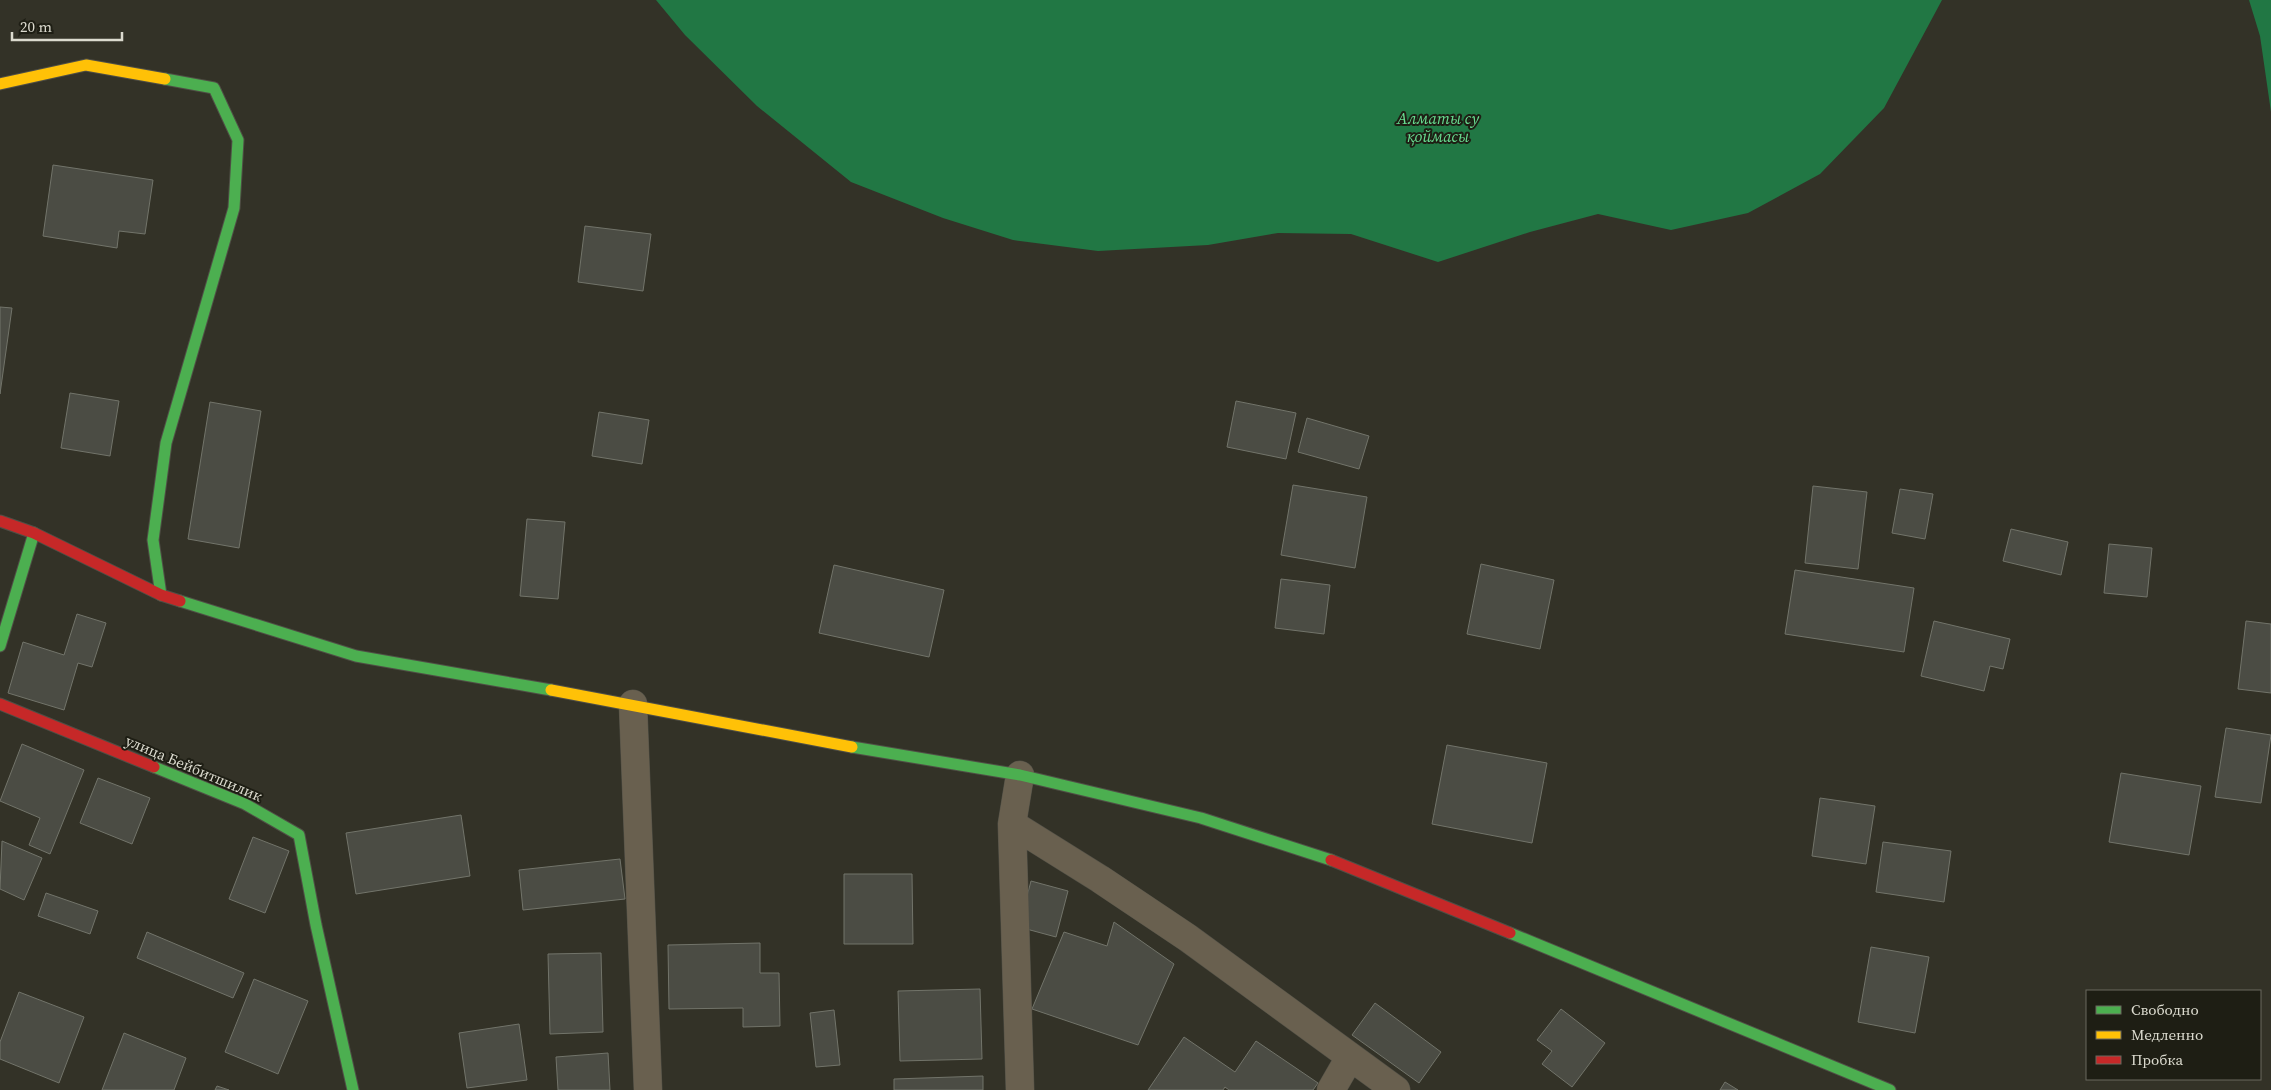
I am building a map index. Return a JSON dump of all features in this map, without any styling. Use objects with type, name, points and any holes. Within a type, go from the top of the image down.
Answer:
[{"type":"street","points":[[0,84],[86,65],[214,88],[238,140],[234,208],[166,443],[153,540],[161,595]]},
{"type":"street","points":[[0,521],[34,533],[161,595],[356,656],[633,704],[876,752],[1020,775],[1201,818],[1342,864],[1890,1090]]},
{"type":"street","points":[[0,646],[34,533]]},
{"type":"street","name":"улица Бейбитшилик","points":[[0,704],[245,804],[299,835],[316,925],[353,1090]]},
{"type":"street","points":[[633,704],[648,1090]]},
{"type":"street","points":[[1020,775],[1012,824],[1020,1090]]},
{"type":"street","points":[[1012,824],[1100,879],[1188,938],[1396,1090]]},
{"type":"street","points":[[1331,1090],[1350,1057]]},
{"type":"water","name":"Алматы су қоймасы","points":[[656,0],[1942,0],[1884,108],[1820,174],[1748,213],[1671,230],[1598,214],[1530,232],[1438,262],[1351,234],[1278,233],[1208,245],[1098,251],[1013,240],[943,218],[851,182],[757,106],[685,35]]},
{"type":"water","points":[[2249,0],[2271,0],[2271,112],[2260,36]]},
{"type":"building","points":[[53,165],[153,180],[145,234],[119,231],[117,248],[43,236]]},
{"type":"building","points":[[585,226],[651,234],[643,291],[578,282]]},
{"type":"building","points":[[0,307],[12,308],[0,394]]},
{"type":"building","points":[[70,393],[119,401],[110,456],[61,448]]},
{"type":"building","points":[[1236,401],[1296,413],[1286,459],[1227,447]]},
{"type":"building","points":[[210,402],[261,411],[239,548],[188,539]]},
{"type":"building","points":[[599,412],[649,420],[642,464],[592,456]]},
{"type":"building","points":[[1307,418],[1369,436],[1359,469],[1298,452]]},
{"type":"building","points":[[1293,485],[1367,497],[1355,568],[1281,555]]},
{"type":"building","points":[[1813,486],[1867,492],[1858,569],[1805,563]]},
{"type":"building","points":[[1900,489],[1933,494],[1925,539],[1892,533]]},
{"type":"building","points":[[527,519],[565,522],[558,599],[520,596]]},
{"type":"building","points":[[2011,529],[2068,542],[2061,575],[2003,561]]},
{"type":"building","points":[[2109,544],[2152,548],[2147,597],[2104,593]]},
{"type":"building","points":[[1481,564],[1554,580],[1540,649],[1467,634]]},
{"type":"building","points":[[834,565],[944,590],[929,657],[819,633]]},
{"type":"building","points":[[1795,570],[1914,588],[1904,652],[1785,634]]},
{"type":"building","points":[[1281,579],[1330,585],[1324,634],[1275,628]]},
{"type":"building","points":[[77,614],[106,623],[92,667],[78,663],[64,710],[8,693],[23,642],[64,655]]},
{"type":"building","points":[[1934,621],[2010,639],[2003,669],[1990,666],[1984,691],[1921,676]]},
{"type":"building","points":[[2246,621],[2271,624],[2271,693],[2238,689]]},
{"type":"building","points":[[2226,728],[2271,735],[2261,803],[2215,797]]},
{"type":"building","points":[[22,744],[84,770],[50,854],[29,845],[40,818],[0,801]]},
{"type":"building","points":[[1447,745],[1547,763],[1532,843],[1432,824]]},
{"type":"building","points":[[2121,773],[2201,786],[2189,855],[2109,842]]},
{"type":"building","points":[[98,778],[150,798],[132,844],[80,823]]},
{"type":"building","points":[[1820,798],[1875,806],[1866,864],[1812,856]]},
{"type":"building","points":[[461,815],[470,876],[356,894],[346,833]]},
{"type":"building","points":[[253,837],[289,851],[265,913],[229,899]]},
{"type":"building","points":[[2,841],[42,858],[24,900],[0,889]]},
{"type":"building","points":[[1883,842],[1951,851],[1944,902],[1876,892]]},
{"type":"building","points":[[620,859],[625,899],[523,910],[519,870]]},
{"type":"building","points":[[844,874],[912,874],[913,944],[844,944]]},
{"type":"building","points":[[1031,881],[1068,891],[1056,937],[1019,927]]},
{"type":"building","points":[[46,893],[98,911],[90,934],[38,916]]},
{"type":"building","points":[[1114,922],[1174,964],[1138,1045],[1032,1009],[1064,932],[1107,946]]},
{"type":"building","points":[[147,932],[244,973],[233,998],[137,958]]},
{"type":"building","points":[[760,943],[760,973],[779,973],[780,1026],[743,1027],[743,1008],[669,1009],[668,945]]},
{"type":"building","points":[[1871,947],[1929,957],[1915,1033],[1858,1022]]},
{"type":"building","points":[[601,953],[603,1032],[550,1034],[548,954]]},
{"type":"building","points":[[254,979],[308,1001],[278,1074],[225,1052]]},
{"type":"building","points":[[980,989],[982,1059],[900,1061],[898,991]]},
{"type":"building","points":[[19,992],[84,1017],[59,1083],[0,1059],[0,1042]]},
{"type":"building","points":[[1375,1003],[1441,1052],[1419,1083],[1352,1035]]},
{"type":"building","points":[[1561,1009],[1605,1043],[1572,1087],[1542,1064],[1552,1051],[1537,1040]]},
{"type":"building","points":[[834,1010],[840,1065],[816,1067],[810,1013]]},
{"type":"building","points":[[519,1024],[527,1080],[467,1088],[459,1033]]},
{"type":"building","points":[[124,1033],[186,1058],[174,1090],[102,1090]]},
{"type":"building","points":[[1184,1037],[1235,1072],[1256,1041],[1318,1083],[1313,1090],[1229,1090],[1225,1087],[1223,1090],[1148,1090]]},
{"type":"building","points":[[608,1053],[610,1090],[558,1090],[556,1057]]},
{"type":"building","points":[[983,1076],[983,1090],[894,1090],[894,1079]]},
{"type":"building","points":[[1725,1082],[1738,1090],[1720,1090]]},
{"type":"building","points":[[217,1086],[229,1090],[215,1090]]},
{"type":"traffic: fast","points":[[161,595],[153,540],[166,443],[234,208],[238,140],[214,88],[165,79]]},
{"type":"traffic: fast","points":[[0,646],[34,533]]},
{"type":"traffic: fast","points":[[180,601],[356,656],[551,690]]},
{"type":"traffic: fast","points":[[852,747],[1020,775],[1201,818],[1331,860]]},
{"type":"traffic: fast","points":[[154,767],[245,804],[299,835],[316,925],[353,1090]]},
{"type":"traffic: fast","points":[[1510,933],[1890,1090]]},
{"type":"traffic: slow","points":[[0,84],[86,65],[165,79]]},
{"type":"traffic: slow","points":[[551,690],[852,747]]},
{"type":"traffic: jam","points":[[0,521],[34,533],[161,595],[180,601]]},
{"type":"traffic: jam","points":[[0,704],[154,767]]},
{"type":"traffic: jam","points":[[1331,860],[1510,933]]}]
